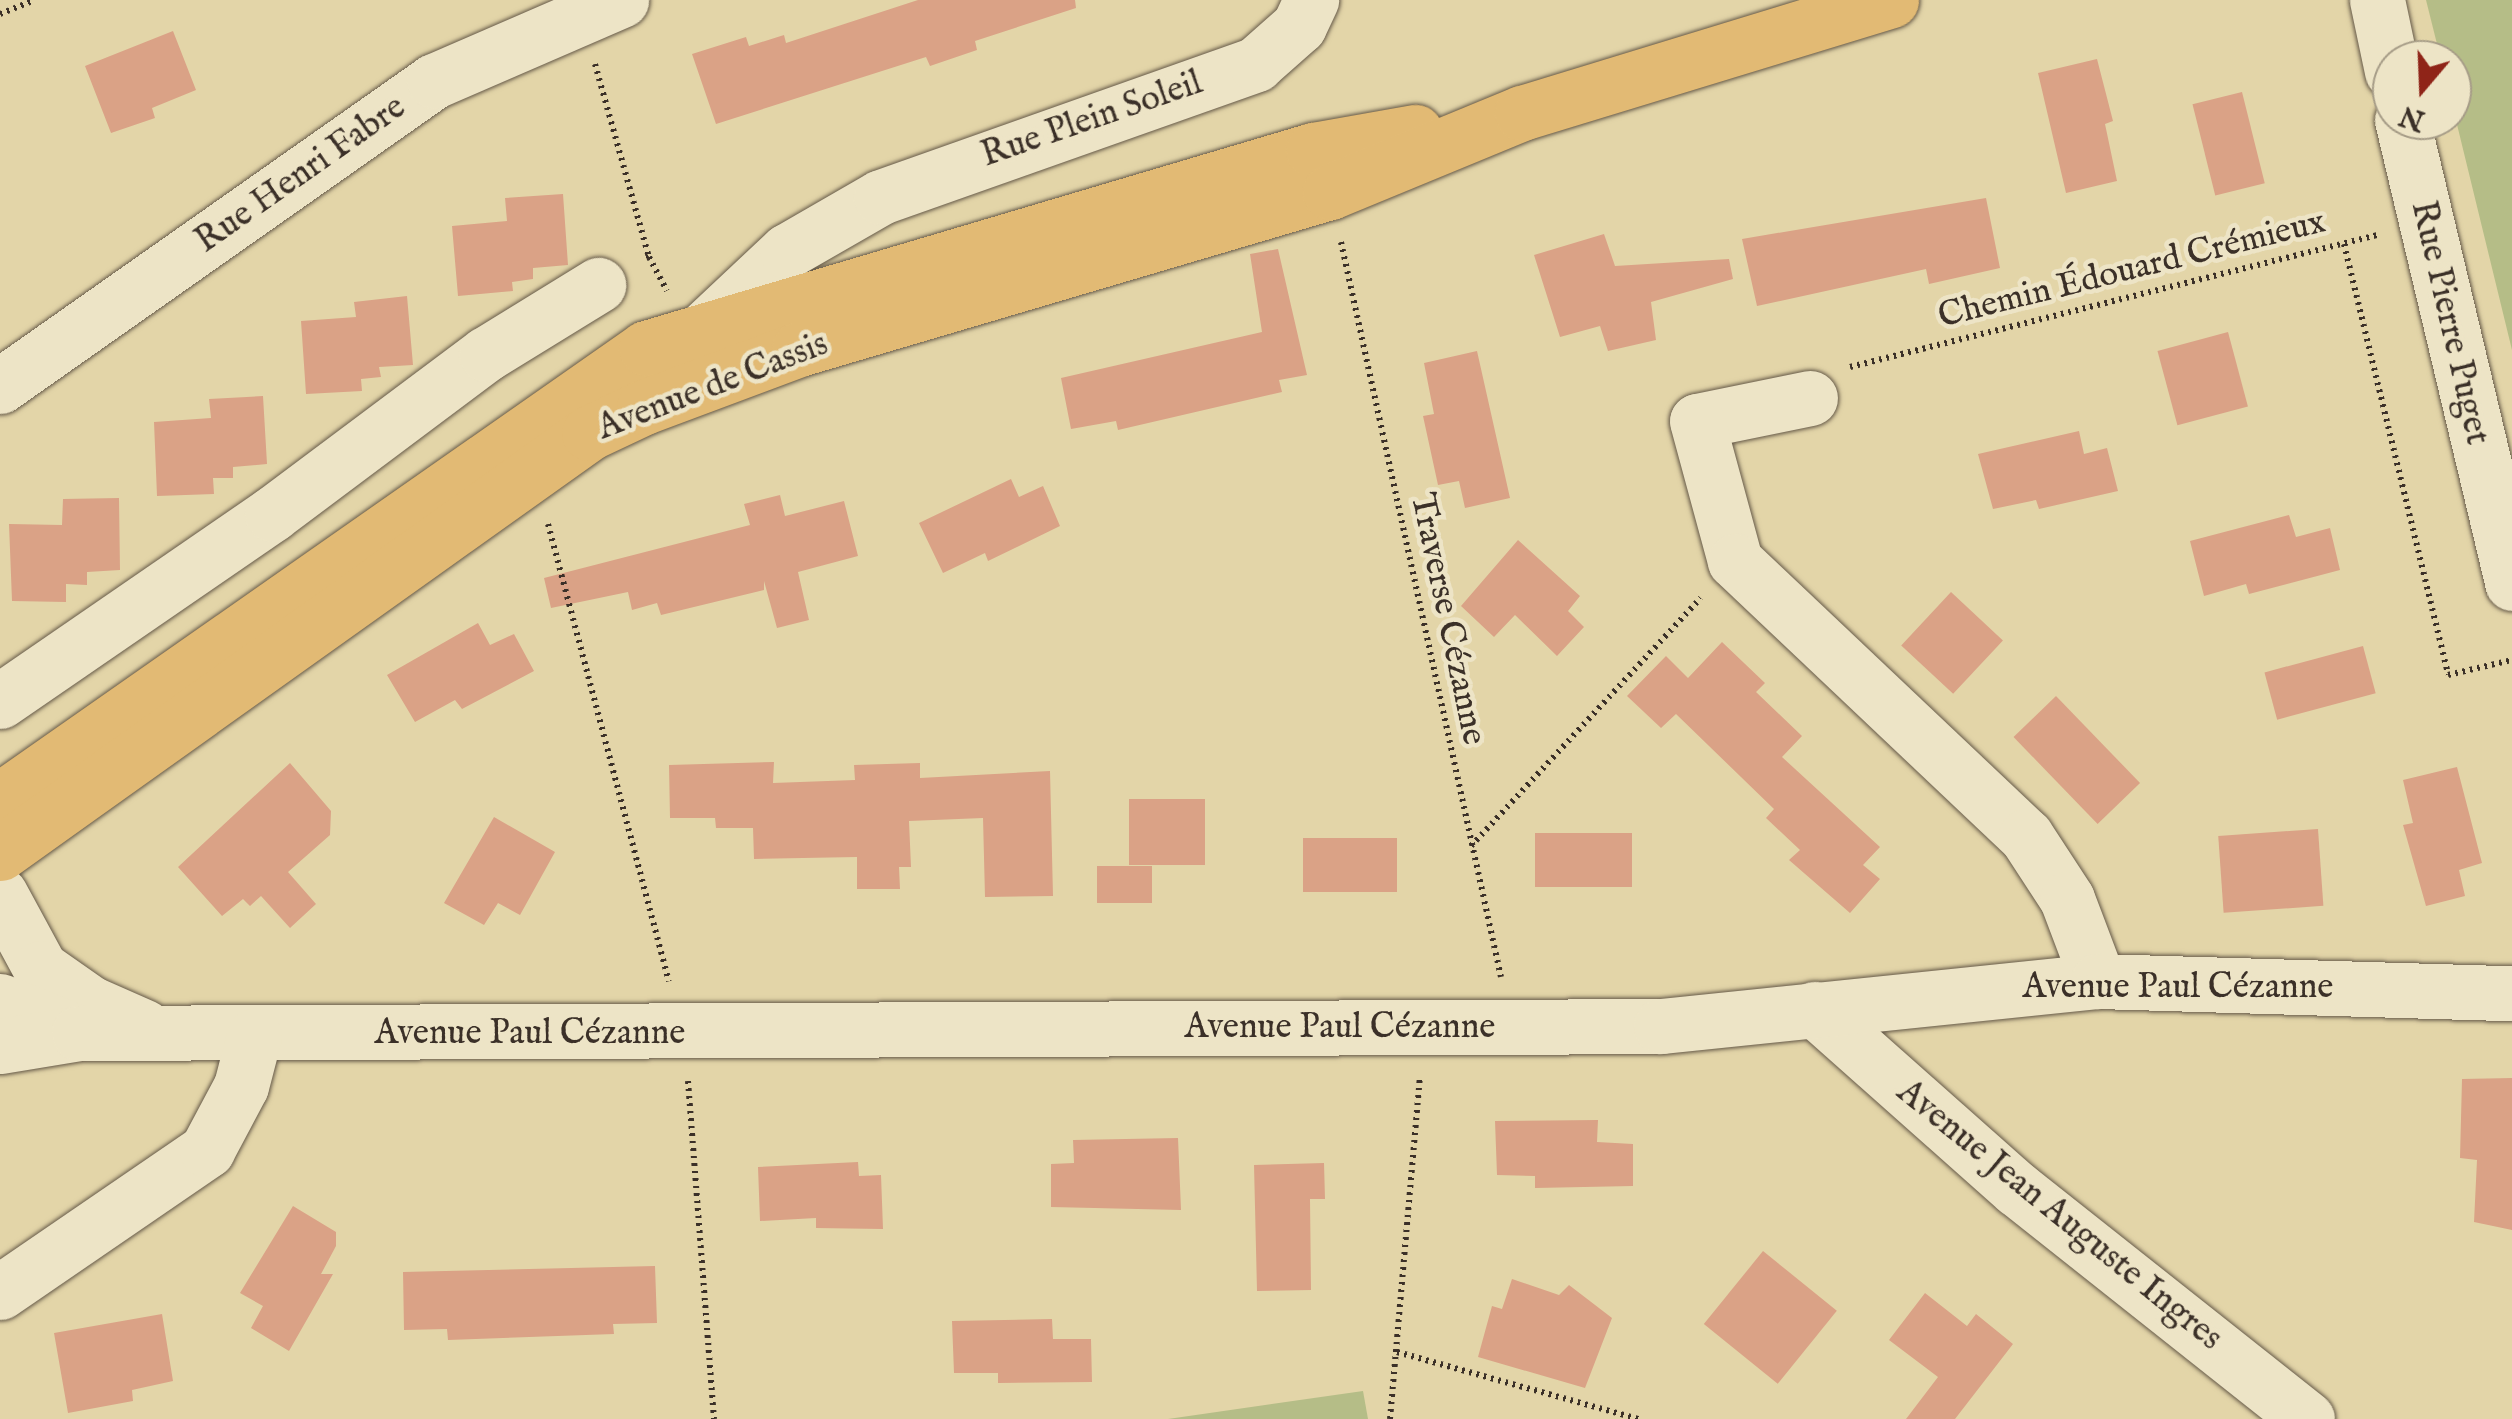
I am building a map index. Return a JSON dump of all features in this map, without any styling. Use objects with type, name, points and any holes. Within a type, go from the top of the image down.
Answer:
[{"type":"main road","name":"Avenue de Cassis","points":[[0,800],[689,314],[842,286],[1313,150],[1522,113],[1891,0]]},
{"type":"main road","name":"Avenue de Cassis","points":[[0,853],[590,433],[644,407],[799,349],[1333,206],[1522,113]]},
{"type":"street","name":"Rue Henri Fabre","points":[[0,386],[434,81],[621,0]]},
{"type":"street","name":"Rue Plein Soleil","points":[[689,314],[787,251],[916,180],[1256,64],[1300,26],[1311,0]]},
{"type":"street","points":[[2377,0],[2385,40]]},
{"type":"street","name":"Rue Pierre Puget","points":[[2406,140],[2512,583]]},
{"type":"street","points":[[799,349],[832,320],[842,286],[836,248],[851,214]]},
{"type":"street","points":[[0,701],[272,514],[486,354],[598,285]]},
{"type":"street","points":[[1831,382],[1698,421],[1735,561],[2026,836],[2068,899],[2098,981]]},
{"type":"street","name":"Avenue Paul Cézanne","points":[[0,894],[40,968],[90,1003],[165,1036]]},
{"type":"street","name":"Avenue Paul Cézanne","points":[[0,1046],[79,1032],[254,1036],[1685,1025],[2098,981],[2512,993]]},
{"type":"street","name":"Avenue Paul Cézanne","points":[[0,1001],[79,1032]]},
{"type":"street","name":"Avenue Jean Auguste Ingres","points":[[1814,1009],[2017,1189],[2307,1419]]},
{"type":"street","points":[[0,1292],[207,1150],[241,1086],[254,1036]]},
{"type":"path","points":[[0,14],[34,0]]},
{"type":"path","points":[[590,43],[649,256],[689,314]]},
{"type":"path","name":"Traverse Cézanne","points":[[1333,206],[1470,846],[1513,1027]]},
{"type":"path","name":"Chemin Édouard Crémieux","points":[[1831,382],[2424,224]]},
{"type":"path","points":[[2344,244],[2448,675],[2512,660]]},
{"type":"path","points":[[598,285],[649,256]]},
{"type":"path","points":[[542,502],[684,1033],[714,1419]]},
{"type":"path","points":[[1470,846],[1735,561]]},
{"type":"path","points":[[1390,1419],[1424,1028]]},
{"type":"path","points":[[1397,1352],[1639,1419]]},
{"type":"green space","points":[[2426,0],[2512,0],[2512,350],[2461,140],[2472,140],[2472,40],[2436,40]]},
{"type":"green space","points":[[1363,1391],[1368,1419],[1168,1419]]},
{"type":"building","points":[[918,0],[1075,0],[1076,8],[975,41],[977,50],[930,66],[926,57],[716,124],[692,54],[746,37],[749,46],[784,35],[786,43]]},
{"type":"building","points":[[173,31],[196,90],[152,108],[155,118],[111,133],[85,66]]},
{"type":"building","points":[[2097,59],[2113,121],[2105,124],[2117,181],[2066,193],[2038,73]]},
{"type":"building","points":[[2242,92],[2265,183],[2215,196],[2193,104]]},
{"type":"building","points":[[563,194],[568,265],[533,268],[533,279],[512,282],[513,291],[458,296],[452,226],[507,221],[505,198]]},
{"type":"building","points":[[1986,198],[2000,268],[1929,284],[1926,269],[1757,306],[1742,239]]},
{"type":"building","points":[[1604,234],[1615,266],[1729,259],[1733,279],[1651,302],[1656,340],[1608,351],[1600,326],[1560,337],[1534,255]]},
{"type":"building","points":[[1278,249],[1307,375],[1279,380],[1282,392],[1118,430],[1116,421],[1071,429],[1061,378],[1262,332],[1250,254]]},
{"type":"building","points":[[407,296],[413,365],[379,367],[381,377],[361,379],[362,391],[306,394],[301,321],[356,317],[354,302]]},
{"type":"building","points":[[2228,332],[2248,406],[2177,425],[2157,351]]},
{"type":"building","points":[[1477,351],[1510,498],[1465,508],[1459,481],[1438,485],[1423,416],[1434,414],[1424,363]]},
{"type":"building","points":[[263,396],[267,464],[233,467],[233,478],[213,478],[214,494],[157,496],[154,422],[211,418],[209,399]]},
{"type":"building","points":[[2079,431],[2084,454],[2107,448],[2118,491],[2039,509],[2036,500],[1993,509],[1978,454]]},
{"type":"building","points":[[1011,479],[1019,497],[1043,486],[1060,526],[988,561],[985,553],[943,573],[919,523]]},
{"type":"building","points":[[780,495],[785,516],[844,501],[858,556],[798,572],[809,620],[777,628],[764,581],[764,590],[661,615],[657,603],[632,610],[628,592],[551,608],[544,578],[750,525],[744,504]]},
{"type":"building","points":[[119,498],[120,570],[87,572],[87,585],[66,584],[66,602],[12,601],[9,524],[62,525],[63,499]]},
{"type":"building","points":[[2289,515],[2296,537],[2330,528],[2340,570],[2249,594],[2246,584],[2204,596],[2190,541]]},
{"type":"building","points":[[1518,540],[1580,596],[1568,611],[1584,627],[1557,656],[1515,615],[1494,637],[1461,606]]},
{"type":"building","points":[[1951,592],[2003,640],[1953,694],[1901,645]]},
{"type":"building","points":[[478,623],[490,645],[514,634],[534,671],[462,709],[455,700],[415,722],[387,675]]},
{"type":"building","points":[[1722,642],[1765,683],[1756,692],[1802,736],[1782,757],[1880,847],[1863,865],[1880,879],[1850,913],[1789,860],[1800,850],[1766,818],[1774,809],[1676,714],[1661,728],[1627,696],[1666,656],[1688,678]]},
{"type":"building","points":[[2363,646],[2376,693],[2277,720],[2264,672]]},
{"type":"building","points":[[2056,696],[2140,783],[2098,824],[2014,737]]},
{"type":"building","points":[[774,762],[773,783],[855,780],[854,765],[920,763],[920,778],[1050,771],[1053,896],[985,897],[983,818],[909,821],[911,867],[899,867],[900,889],[857,889],[857,857],[754,859],[753,828],[716,828],[715,818],[670,818],[669,765]]},
{"type":"building","points":[[290,763],[331,811],[330,835],[288,872],[316,904],[290,928],[261,896],[250,906],[243,899],[222,916],[178,867]]},
{"type":"building","points":[[2457,767],[2482,863],[2459,870],[2465,896],[2426,906],[2403,825],[2413,823],[2403,780]]},
{"type":"building","points":[[1129,799],[1205,799],[1205,865],[1129,865]]},
{"type":"building","points":[[494,817],[555,852],[520,915],[498,903],[484,925],[444,903]]},
{"type":"building","points":[[2318,829],[2323,906],[2224,913],[2218,836]]},
{"type":"building","points":[[1535,833],[1632,833],[1632,887],[1535,887]]},
{"type":"building","points":[[1303,838],[1397,838],[1397,892],[1303,892]]},
{"type":"building","points":[[1097,866],[1152,866],[1152,903],[1097,903]]},
{"type":"building","points":[[2512,1078],[2512,1230],[2474,1222],[2477,1160],[2460,1158],[2462,1079]]},
{"type":"building","points":[[1598,1120],[1597,1142],[1633,1144],[1633,1186],[1535,1188],[1535,1176],[1497,1175],[1495,1121]]},
{"type":"building","points":[[1178,1138],[1181,1210],[1051,1207],[1051,1164],[1074,1163],[1073,1140]]},
{"type":"building","points":[[858,1162],[859,1176],[881,1175],[883,1229],[816,1228],[816,1218],[760,1221],[758,1167]]},
{"type":"building","points":[[1324,1163],[1325,1199],[1310,1199],[1311,1290],[1257,1291],[1254,1165]]},
{"type":"building","points":[[293,1206],[336,1232],[336,1246],[321,1274],[333,1274],[289,1351],[251,1328],[263,1306],[240,1293]]},
{"type":"building","points":[[1763,1251],[1837,1311],[1778,1384],[1704,1324]]},
{"type":"building","points":[[655,1266],[657,1323],[613,1324],[614,1334],[448,1340],[447,1329],[404,1330],[403,1272]]},
{"type":"building","points":[[1512,1279],[1559,1295],[1569,1285],[1612,1318],[1585,1388],[1478,1357],[1492,1306],[1502,1309]]},
{"type":"building","points":[[1925,1293],[1967,1326],[1976,1314],[2013,1344],[1955,1419],[1906,1419],[1938,1377],[1889,1340]]},
{"type":"building","points":[[162,1314],[173,1381],[132,1390],[133,1401],[68,1413],[54,1333]]},
{"type":"building","points":[[1052,1319],[1053,1339],[1091,1339],[1092,1382],[998,1383],[998,1373],[954,1373],[952,1321]]}]
